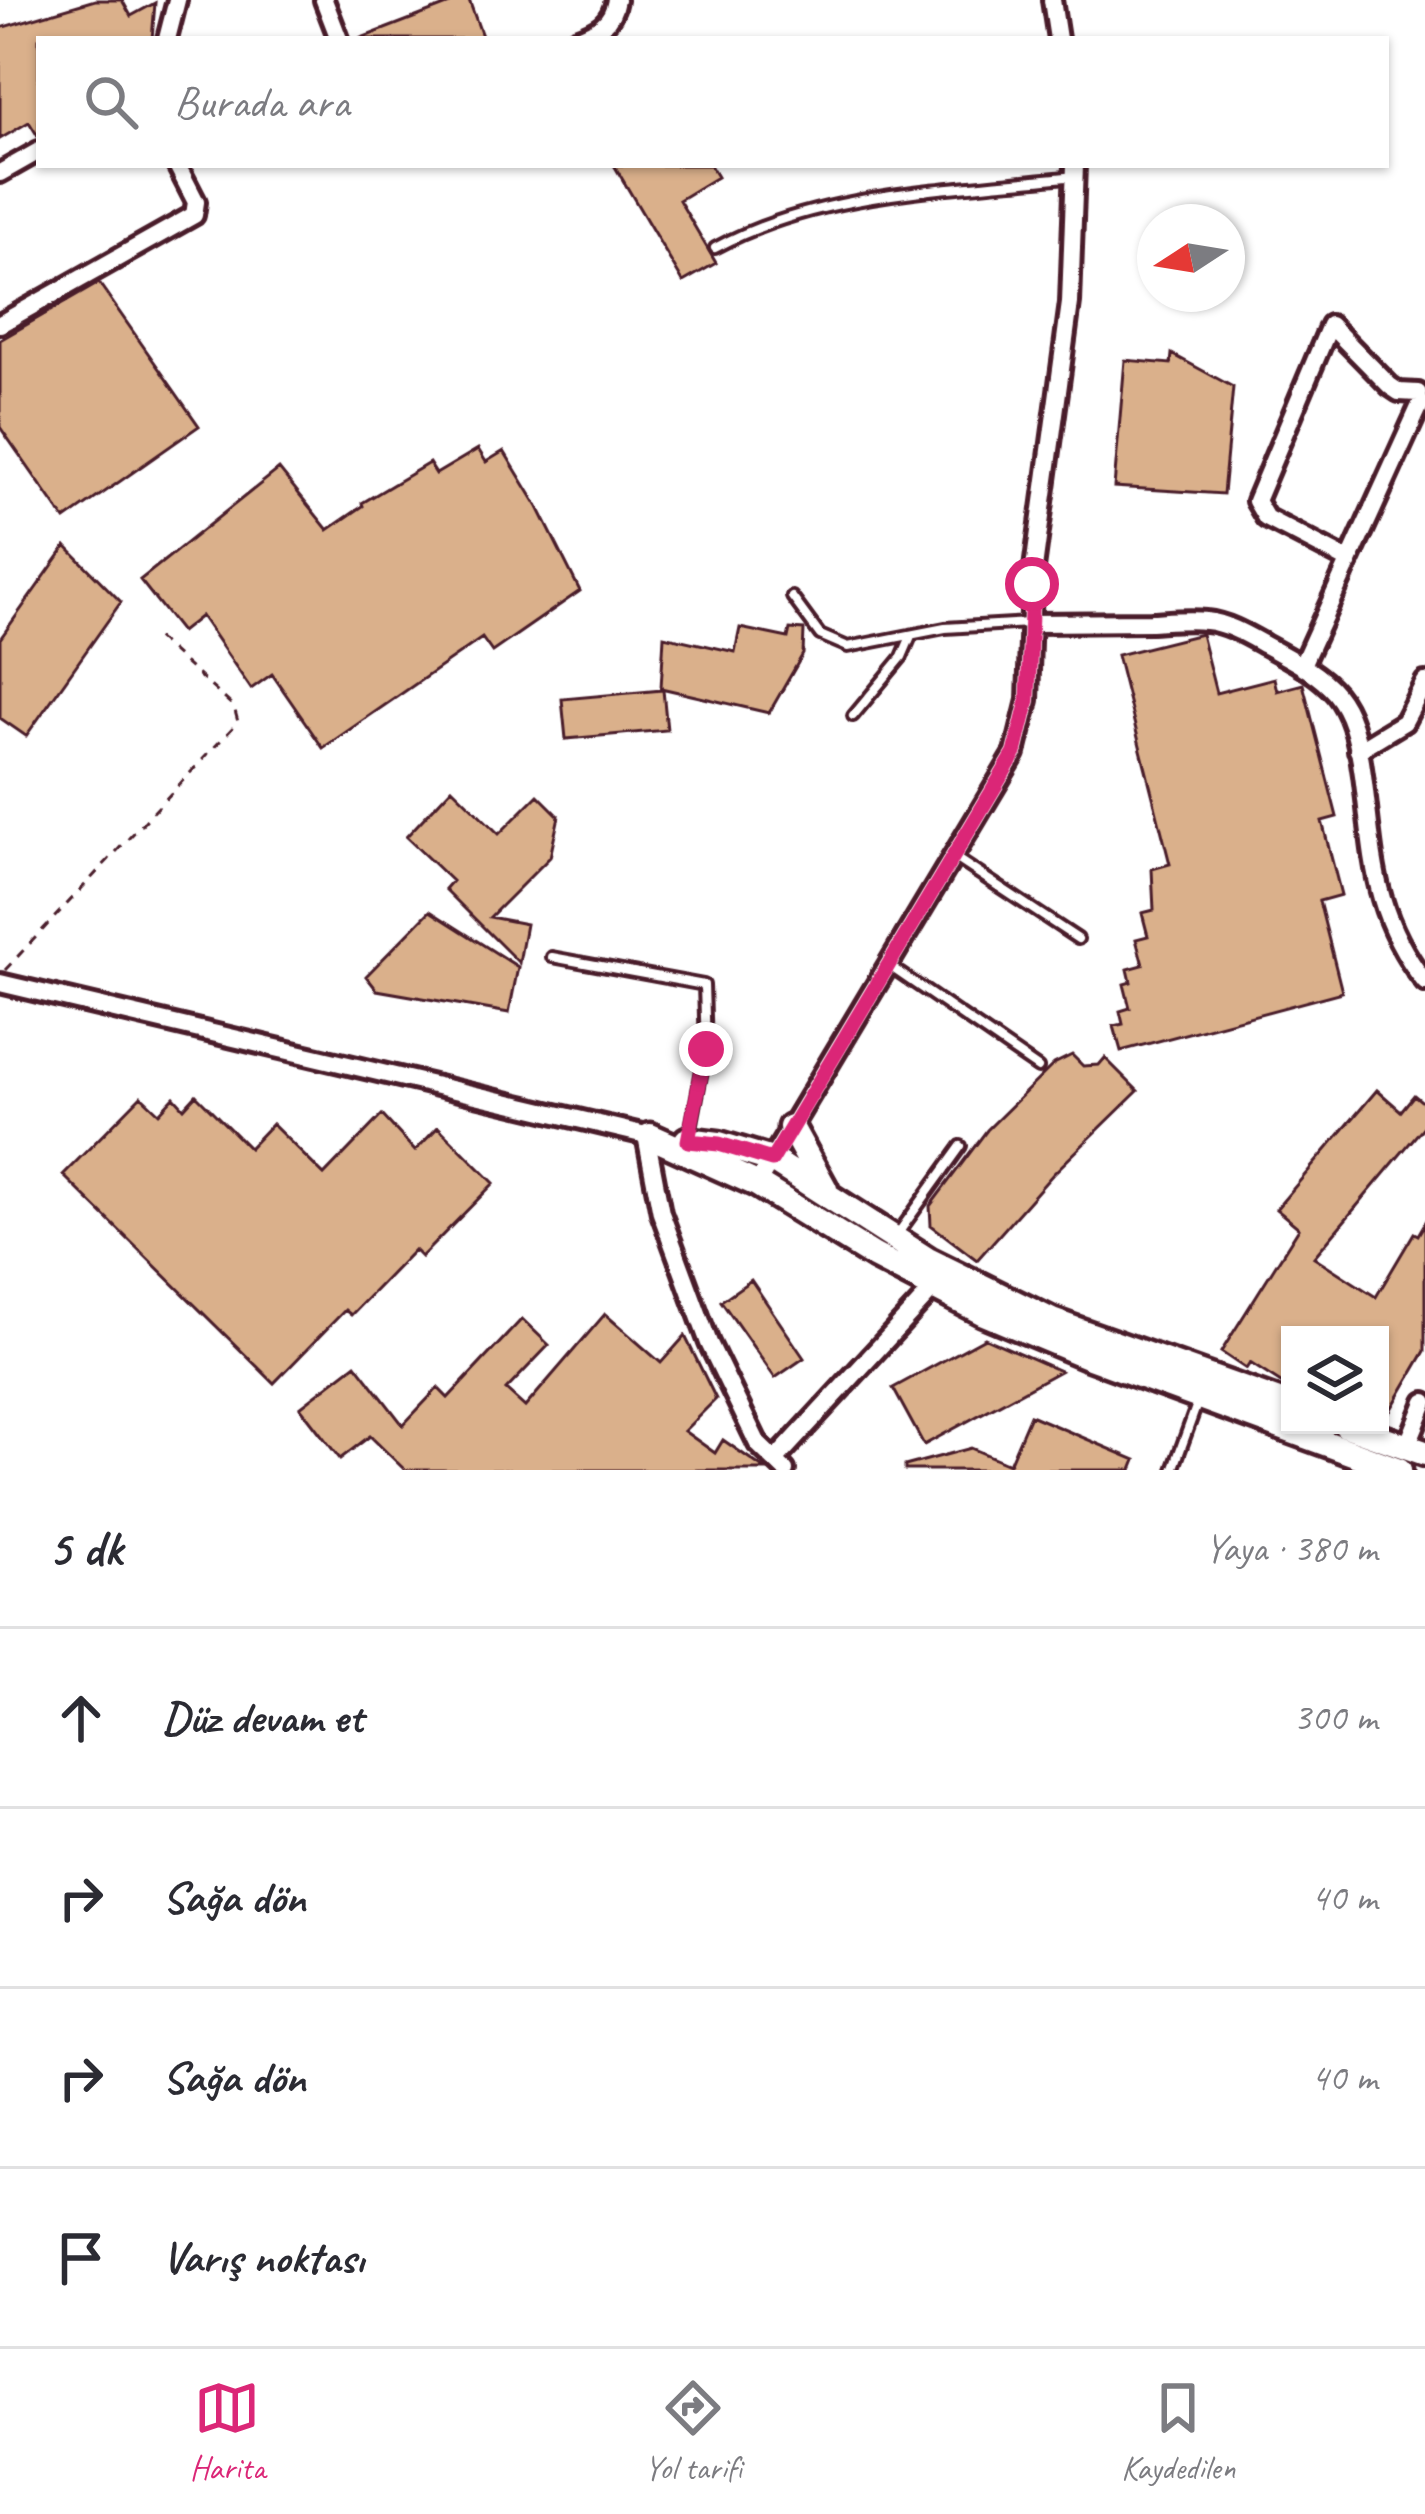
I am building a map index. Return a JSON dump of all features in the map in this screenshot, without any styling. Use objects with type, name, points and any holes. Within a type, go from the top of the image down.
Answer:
[{"type":"street","points":[[168,36],[177,0]]},
{"type":"street","points":[[324,0],[338,36]]},
{"type":"street","points":[[582,36],[602,27],[616,0]]},
{"type":"street","points":[[1052,0],[1058,36]]},
{"type":"street","points":[[0,173],[36,153]]},
{"type":"street","points":[[0,324],[194,214],[196,202],[178,168]]},
{"type":"street","points":[[757,1184],[1015,753],[1028,700],[1034,564],[1070,303],[1075,171]]},
{"type":"street","points":[[1349,561],[1266,518],[1256,501],[1330,325],[1390,386],[1421,402]]},
{"type":"street","points":[[1302,665],[1421,402],[1425,374]]},
{"type":"street","points":[[1032,623],[1208,621],[1239,631],[1324,677],[1342,699],[1358,750],[1378,892],[1392,928],[1425,982]]},
{"type":"street","points":[[1358,750],[1404,722],[1425,682]]},
{"type":"street","points":[[0,980],[648,1136],[719,1144],[772,1160],[928,1260],[1052,1322],[1281,1403]]},
{"type":"street","points":[[791,1127],[829,1196]]},
{"type":"street","points":[[648,1136],[757,1184],[934,1288],[1036,1335],[1199,1397],[1410,1457]]},
{"type":"street","points":[[648,1136],[662,1214],[710,1343],[758,1444],[780,1465],[934,1288]]},
{"type":"street","points":[[1410,1457],[1425,1402]]},
{"type":"street","points":[[1364,1434],[1410,1457]]},
{"type":"lane","points":[[715,248],[750,229],[880,198],[1075,171]]},
{"type":"lane","points":[[792,597],[820,635],[833,644],[867,645],[945,628],[1032,623]]},
{"type":"lane","points":[[853,716],[902,657],[911,636]]},
{"type":"lane","points":[[953,856],[1078,939]]},
{"type":"lane","points":[[552,957],[704,985],[706,1049],[688,1141]]},
{"type":"lane","points":[[888,966],[1038,1068]]},
{"type":"lane","points":[[895,1238],[961,1146]]},
{"type":"lane","points":[[1173,1470],[1199,1397]]},
{"type":"path","points":[[0,980],[238,722],[234,707],[153,634]]},
{"type":"building","points":[[95,0],[122,0],[131,16],[155,3],[152,36],[36,36],[36,133],[29,122],[0,139],[0,28]]},
{"type":"building","points":[[469,0],[482,36],[367,36]]},
{"type":"building","points":[[616,168],[712,168],[717,177],[679,200],[716,263],[683,282]]},
{"type":"building","points":[[99,283],[199,426],[65,520],[0,427],[0,340]]},
{"type":"building","points":[[1172,354],[1233,387],[1223,494],[1114,487],[1125,360],[1171,364]]},
{"type":"building","points":[[478,449],[486,462],[504,451],[580,591],[492,652],[482,638],[323,748],[272,674],[251,689],[201,616],[181,632],[140,580],[279,469],[328,530],[362,503],[429,463],[436,474]]},
{"type":"building","points":[[66,546],[121,602],[26,736],[0,718],[0,639]]},
{"type":"building","points":[[740,628],[788,638],[790,629],[804,630],[803,654],[769,713],[661,688],[664,636],[735,652]]},
{"type":"building","points":[[1201,634],[1216,693],[1274,678],[1277,691],[1303,684],[1337,817],[1322,821],[1341,895],[1319,901],[1342,992],[1121,1051],[1114,1026],[1123,1024],[1120,1011],[1130,1008],[1124,984],[1131,982],[1128,969],[1143,965],[1136,939],[1148,936],[1142,913],[1154,910],[1152,869],[1170,864],[1117,655]]},
{"type":"building","points":[[663,690],[667,730],[566,739],[562,699]]},
{"type":"building","points":[[452,788],[499,834],[538,795],[559,816],[550,857],[490,917],[526,924],[519,963],[445,889],[452,881],[406,837]]},
{"type":"building","points":[[430,911],[518,967],[509,1013],[377,990],[366,976]]},
{"type":"building","points":[[1072,1055],[1083,1066],[1099,1065],[1105,1058],[1138,1091],[1053,1174],[977,1260],[931,1225],[930,1206],[987,1130],[1054,1064]]},
{"type":"building","points":[[1377,1090],[1401,1111],[1414,1095],[1425,1104],[1425,1125],[1314,1257],[1376,1297],[1414,1233],[1418,1235],[1425,1223],[1425,1351],[1389,1412],[1389,1326],[1281,1326],[1281,1383],[1250,1363],[1246,1369],[1221,1352],[1299,1228],[1276,1209]]},
{"type":"building","points":[[196,1095],[249,1148],[272,1124],[324,1175],[382,1115],[415,1151],[438,1127],[494,1183],[421,1257],[414,1250],[351,1315],[345,1310],[274,1383],[63,1175],[141,1096],[159,1113],[174,1097],[184,1108]]},
{"type":"building","points":[[751,1280],[804,1358],[775,1378],[721,1301]]},
{"type":"building","points":[[605,1314],[661,1363],[685,1336],[716,1399],[684,1431],[715,1453],[723,1440],[766,1470],[405,1470],[370,1436],[340,1459],[300,1407],[356,1364],[403,1425],[438,1388],[448,1398],[522,1319],[549,1345],[506,1390],[525,1407]]},
{"type":"building","points":[[985,1338],[1060,1371],[924,1445],[893,1388]]},
{"type":"building","points":[[1030,1415],[1136,1460],[1132,1470],[905,1470],[905,1466],[971,1448],[1009,1464]]},
{"type":"route","points":[[706,1049],[688,1141],[719,1144],[772,1160],[1015,753],[1028,700],[1032,584]]}]
